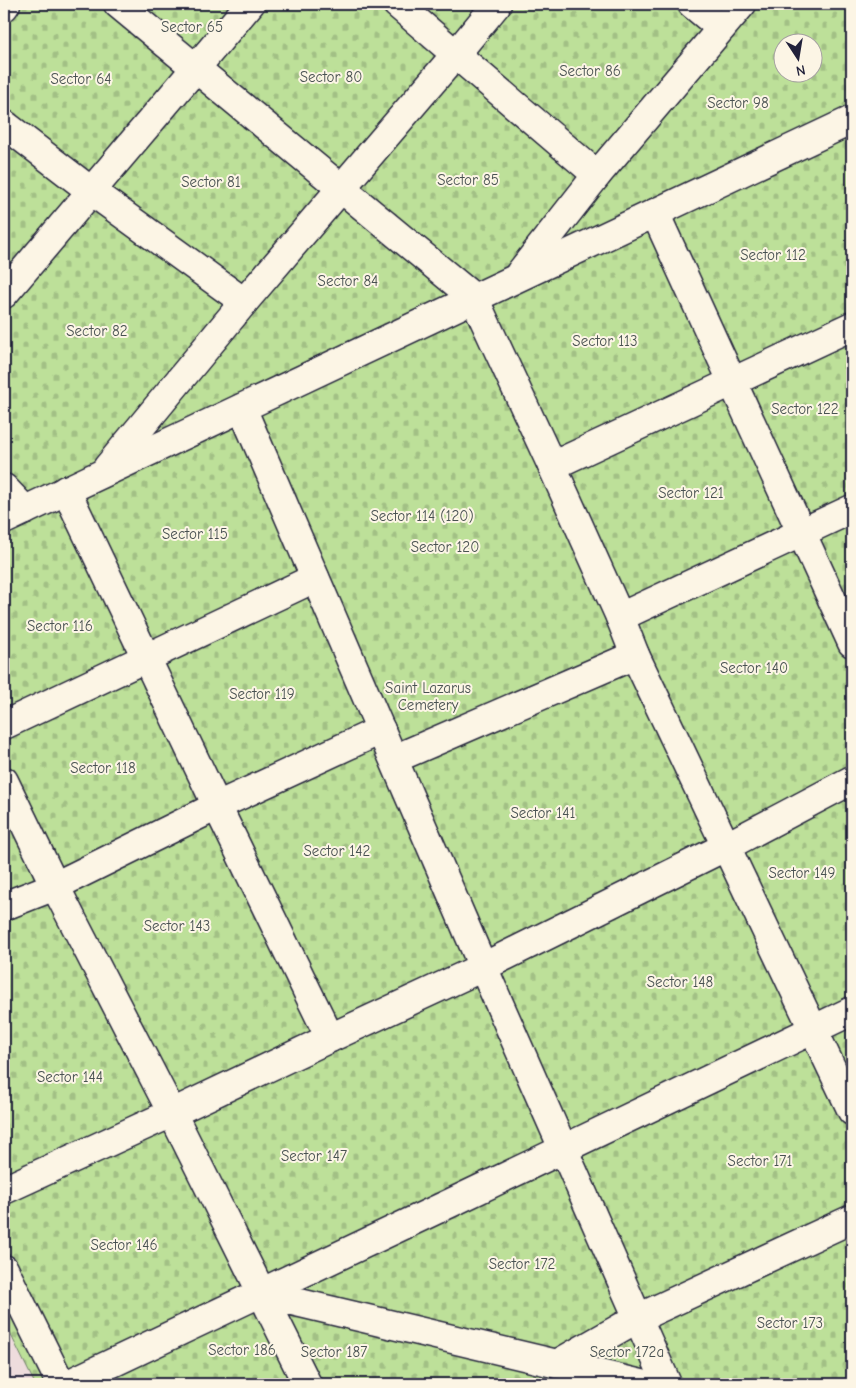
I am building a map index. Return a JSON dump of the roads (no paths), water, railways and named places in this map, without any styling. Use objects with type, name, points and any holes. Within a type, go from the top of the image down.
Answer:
[{"type":"lane","points":[[118,4],[474,298],[552,466],[620,617],[635,655],[852,1111]]},
{"type":"lane","points":[[4,294],[250,4]]},
{"type":"lane","points":[[397,4],[597,174]]},
{"type":"lane","points":[[101,475],[244,302],[497,4]]},
{"type":"lane","points":[[692,4],[721,28]]},
{"type":"lane","points":[[516,278],[597,174],[742,4]]},
{"type":"lane","points":[[4,124],[91,191],[244,302]]},
{"type":"lane","points":[[4,488],[14,515],[655,213],[851,125]]},
{"type":"lane","points":[[655,213],[852,643]]},
{"type":"lane","points":[[552,466],[852,326]]},
{"type":"lane","points":[[242,408],[483,967],[667,1384]]},
{"type":"lane","points":[[66,490],[330,1038]]},
{"type":"lane","points":[[620,617],[852,509]]},
{"type":"lane","points":[[4,725],[315,578]]},
{"type":"lane","points":[[394,759],[635,655]]},
{"type":"lane","points":[[4,906],[55,886],[217,806],[381,730]]},
{"type":"lane","points":[[4,1190],[483,967],[727,846],[852,780]]},
{"type":"lane","points":[[4,781],[55,886],[172,1113],[307,1384]]},
{"type":"lane","points":[[68,1384],[262,1294],[563,1148],[852,1012]]},
{"type":"lane","points":[[557,1364],[638,1318],[852,1219]]},
{"type":"lane","points":[[4,1270],[61,1384]]},
{"type":"lane","points":[[262,1294],[642,1384]]},
{"type":"park label","name":"Sector 65","points":[[192,27]]},
{"type":"park label","name":"Sector 86","points":[[590,71]]},
{"type":"park label","name":"Sector 80","points":[[331,77]]},
{"type":"park label","name":"Sector 64","points":[[81,79]]},
{"type":"park label","name":"Sector 98","points":[[738,103]]},
{"type":"park label","name":"Sector 85","points":[[468,180]]},
{"type":"park label","name":"Sector 81","points":[[211,182]]},
{"type":"park label","name":"Sector 112","points":[[773,255]]},
{"type":"park label","name":"Sector 84","points":[[348,281]]},
{"type":"park label","name":"Sector 82","points":[[97,331]]},
{"type":"park label","name":"Sector 113","points":[[605,341]]},
{"type":"park label","name":"Sector 122","points":[[805,409]]},
{"type":"park label","name":"Sector 121","points":[[691,493]]},
{"type":"park label","name":"Sector 114 (120)","points":[[422,516]]},
{"type":"park label","name":"Sector 115","points":[[195,534]]},
{"type":"park label","name":"Sector 120","points":[[445,547]]},
{"type":"park label","name":"Sector 116","points":[[60,626]]},
{"type":"park label","name":"Sector 140","points":[[754,668]]},
{"type":"park label","name":"Sector 119","points":[[262,694]]},
{"type":"park label","name":"Saint Lazarus Cemetery","points":[[428,696]]},
{"type":"park label","name":"Sector 118","points":[[103,768]]},
{"type":"park label","name":"Sector 141","points":[[543,813]]},
{"type":"park label","name":"Sector 142","points":[[337,851]]},
{"type":"park label","name":"Sector 149","points":[[802,873]]},
{"type":"park label","name":"Sector 143","points":[[177,926]]},
{"type":"park label","name":"Sector 148","points":[[680,982]]},
{"type":"park label","name":"Sector 144","points":[[70,1077]]},
{"type":"park label","name":"Sector 147","points":[[314,1156]]},
{"type":"park label","name":"Sector 171","points":[[760,1161]]},
{"type":"park label","name":"Sector 146","points":[[124,1245]]},
{"type":"park label","name":"Sector 172","points":[[522,1264]]},
{"type":"park label","name":"Sector 173","points":[[790,1323]]},
{"type":"park label","name":"Sector 186","points":[[242,1350]]},
{"type":"park label","name":"Sector 187","points":[[334,1352]]},
{"type":"park label","name":"Sector 172a","points":[[627,1352]]}]
